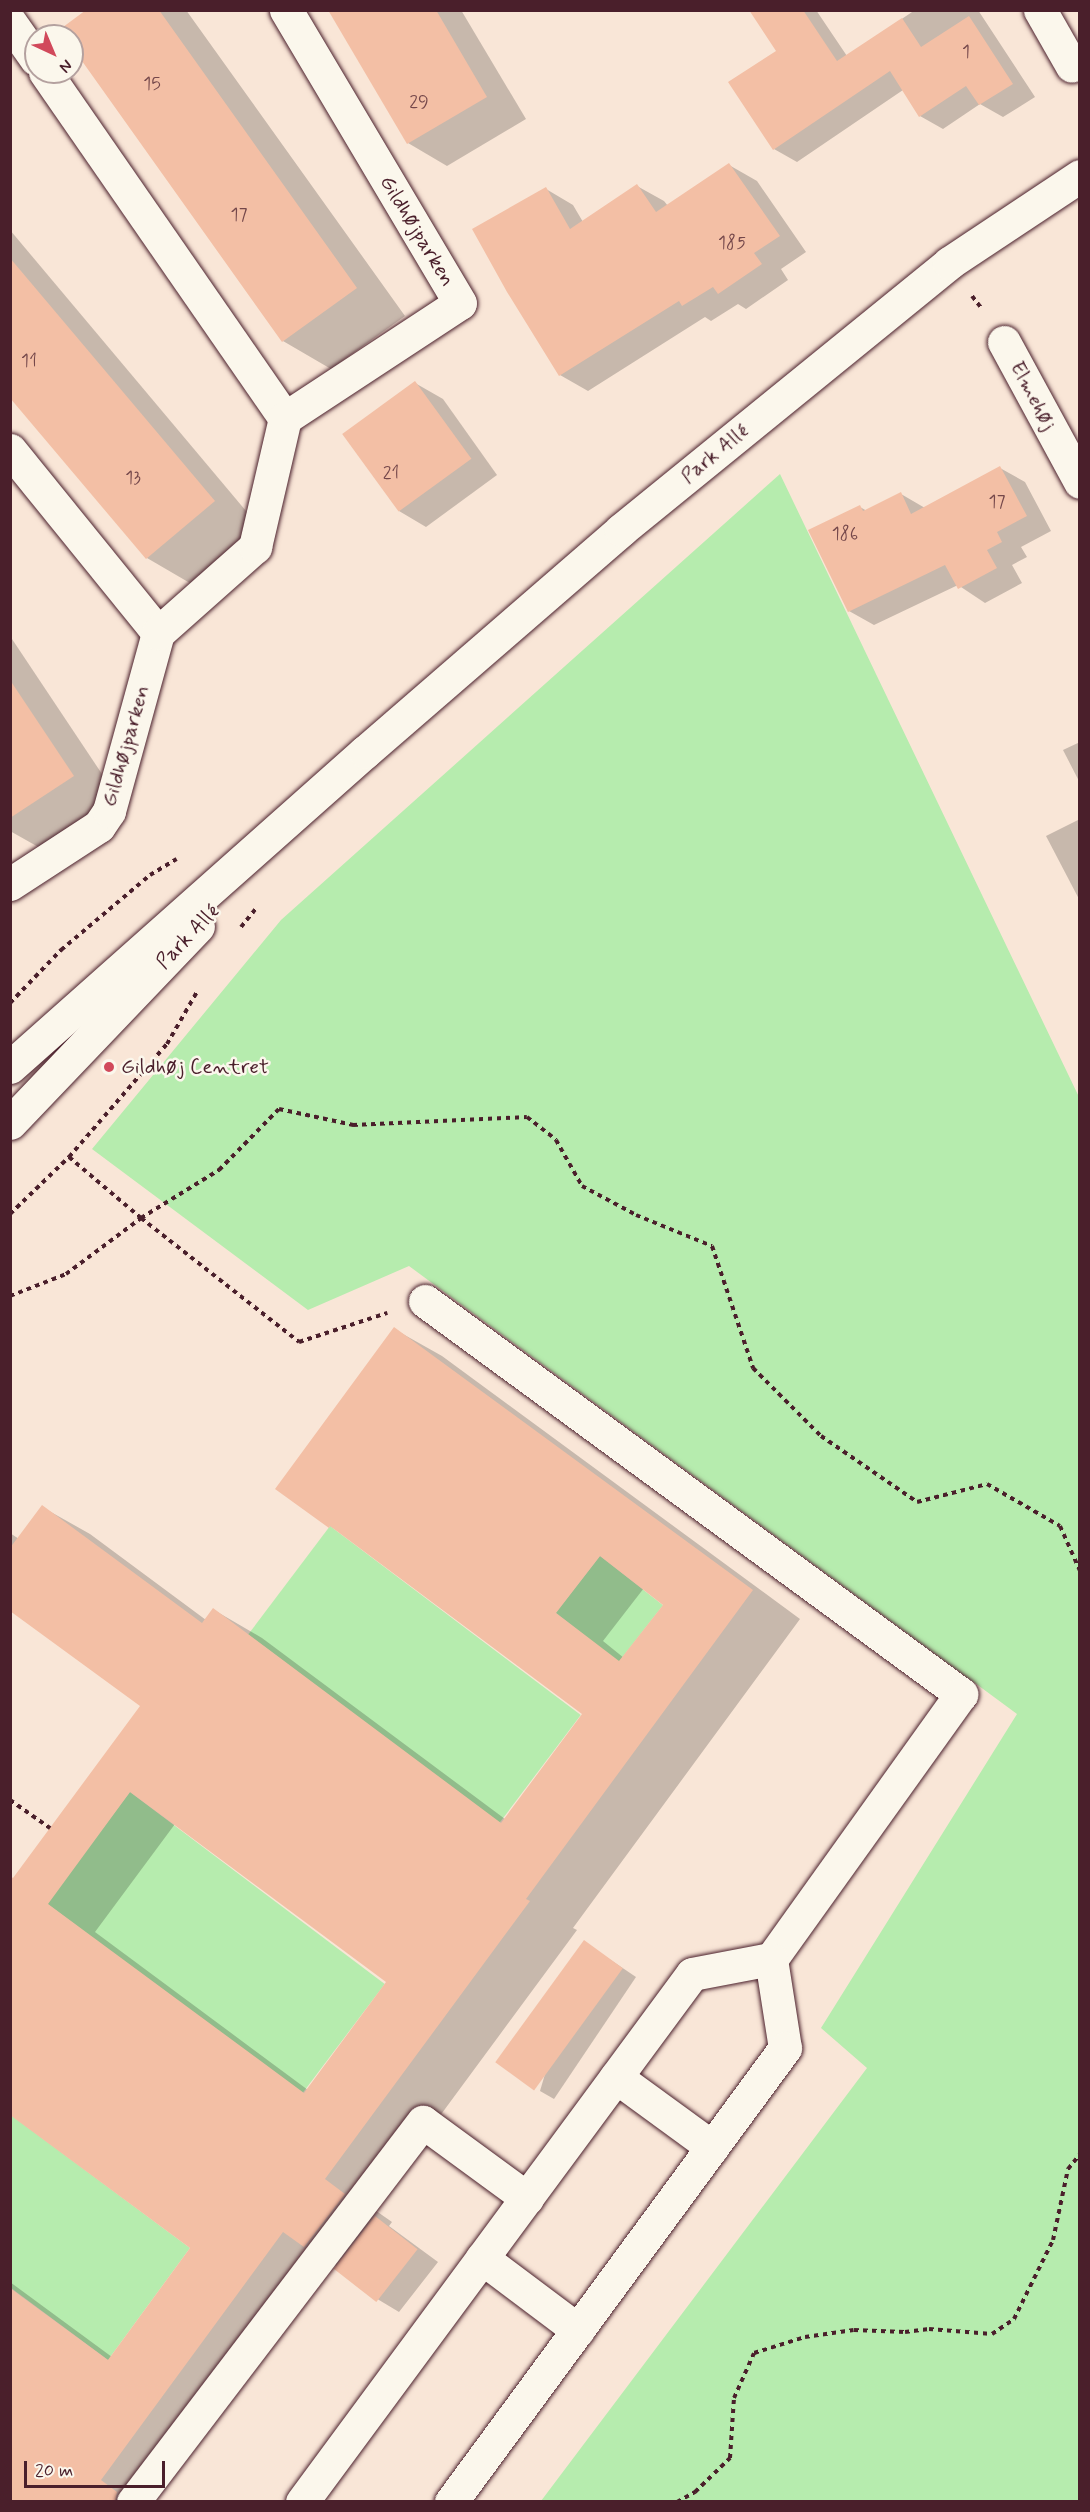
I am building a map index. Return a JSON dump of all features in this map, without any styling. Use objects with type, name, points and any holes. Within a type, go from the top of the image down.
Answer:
[{"type":"street","name":"Gildhøjparken","points":[[285,418],[460,303],[286,10]]},
{"type":"street","points":[[1040,10],[1072,66]]},
{"type":"street","points":[[10,22],[24,42]]},
{"type":"street","points":[[10,450],[158,633],[255,547],[285,418],[53,84]]},
{"type":"street","name":"Park Allé","points":[[10,1067],[365,752],[621,531],[949,264],[1080,176]]},
{"type":"street","name":"Elmehøj","points":[[1004,342],[1080,482]]},
{"type":"street","name":"Gildhøjparken","points":[[10,884],[99,826],[109,811],[158,633]]},
{"type":"street","name":"Park Allé","points":[[10,1123],[365,752]]},
{"type":"street","points":[[302,2502],[692,1974],[771,1959],[961,1694],[425,1301]]},
{"type":"street","points":[[451,2502],[785,2048],[771,1959]]},
{"type":"street","points":[[616,2077],[712,2148]]},
{"type":"street","points":[[133,2502],[423,2122],[527,2198]]},
{"type":"street","points":[[482,2258],[578,2330]]},
{"type":"path","points":[[949,264],[1004,342]]},
{"type":"path","points":[[10,1296],[66,1274],[141,1218],[219,1170],[279,1109],[353,1125],[526,1117],[556,1140],[582,1186],[636,1215],[712,1246],[753,1368],[821,1436],[917,1502],[987,1484],[1060,1526],[1080,1571]]},
{"type":"path","points":[[69,1157],[141,1218],[299,1342],[425,1301]]},
{"type":"path","points":[[10,1800],[50,1828]]},
{"type":"path","points":[[677,2502],[695,2492],[730,2458],[734,2398],[754,2353],[805,2337],[854,2330],[904,2332],[929,2329],[992,2334],[1014,2319],[1053,2240],[1068,2169],[1080,2154]]},
{"type":"green space","points":[[780,474],[1079,1097],[1079,2501],[541,2501],[867,2068],[821,2028],[1017,1714],[409,1266],[308,1310],[92,1149],[281,920]]},
{"type":"green space","points":[[330,1526],[581,1715],[499,1824],[248,1635]]},
{"type":"green space","points":[[600,1556],[663,1605],[619,1662],[556,1613]]},
{"type":"green space","points":[[130,1792],[385,1984],[301,2095],[46,1903]]},
{"type":"green space","points":[[11,2115],[190,2248],[108,2360],[11,2288]]},
{"type":"building","points":[[86,10],[159,10],[357,288],[282,342],[84,64],[84,24],[67,24]]},
{"type":"building","points":[[328,10],[436,10],[487,97],[407,144]]},
{"type":"building","points":[[749,10],[803,10],[837,61],[902,18],[921,47],[969,16],[1013,84],[979,105],[966,86],[919,117],[890,71],[773,150],[728,82],[776,51]]},
{"type":"building","points":[[729,163],[780,236],[754,253],[762,264],[718,294],[713,287],[682,306],[679,301],[559,376],[507,292],[472,229],[546,187],[570,229],[637,184],[656,212]]},
{"type":"building","points":[[10,258],[215,501],[146,559],[10,398]]},
{"type":"building","points":[[415,381],[471,459],[399,512],[342,434]]},
{"type":"building","points":[[1000,466],[1027,516],[997,532],[1002,542],[987,550],[997,568],[958,589],[945,565],[848,612],[808,530],[860,505],[863,511],[901,492],[911,514]]},
{"type":"building","points":[[10,680],[74,776],[10,818]]},
{"type":"building","points":[[394,1327],[753,1590],[526,1899],[530,1901],[325,2179],[345,2194],[304,2247],[283,2232],[101,2480],[117,2492],[115,2502],[10,2502],[10,2288],[108,2360],[190,2248],[10,2115],[10,1876],[13,1878],[140,1706],[10,1611],[10,1548],[42,1505],[202,1623],[213,1608],[501,1823],[582,1714],[330,1526],[329,1528],[275,1489]],"holes":[[[600,1556],[663,1605],[619,1661],[556,1613]],[[130,1792],[386,1982],[304,2093],[48,1904]]]},
{"type":"building","points":[[584,1940],[623,1968],[534,2090],[495,2062]]},
{"type":"building","points":[[375,2216],[418,2249],[376,2302],[334,2269]]},
{"type":"place","name":"Gildhøj Centret","points":[[109,1067]]}]
